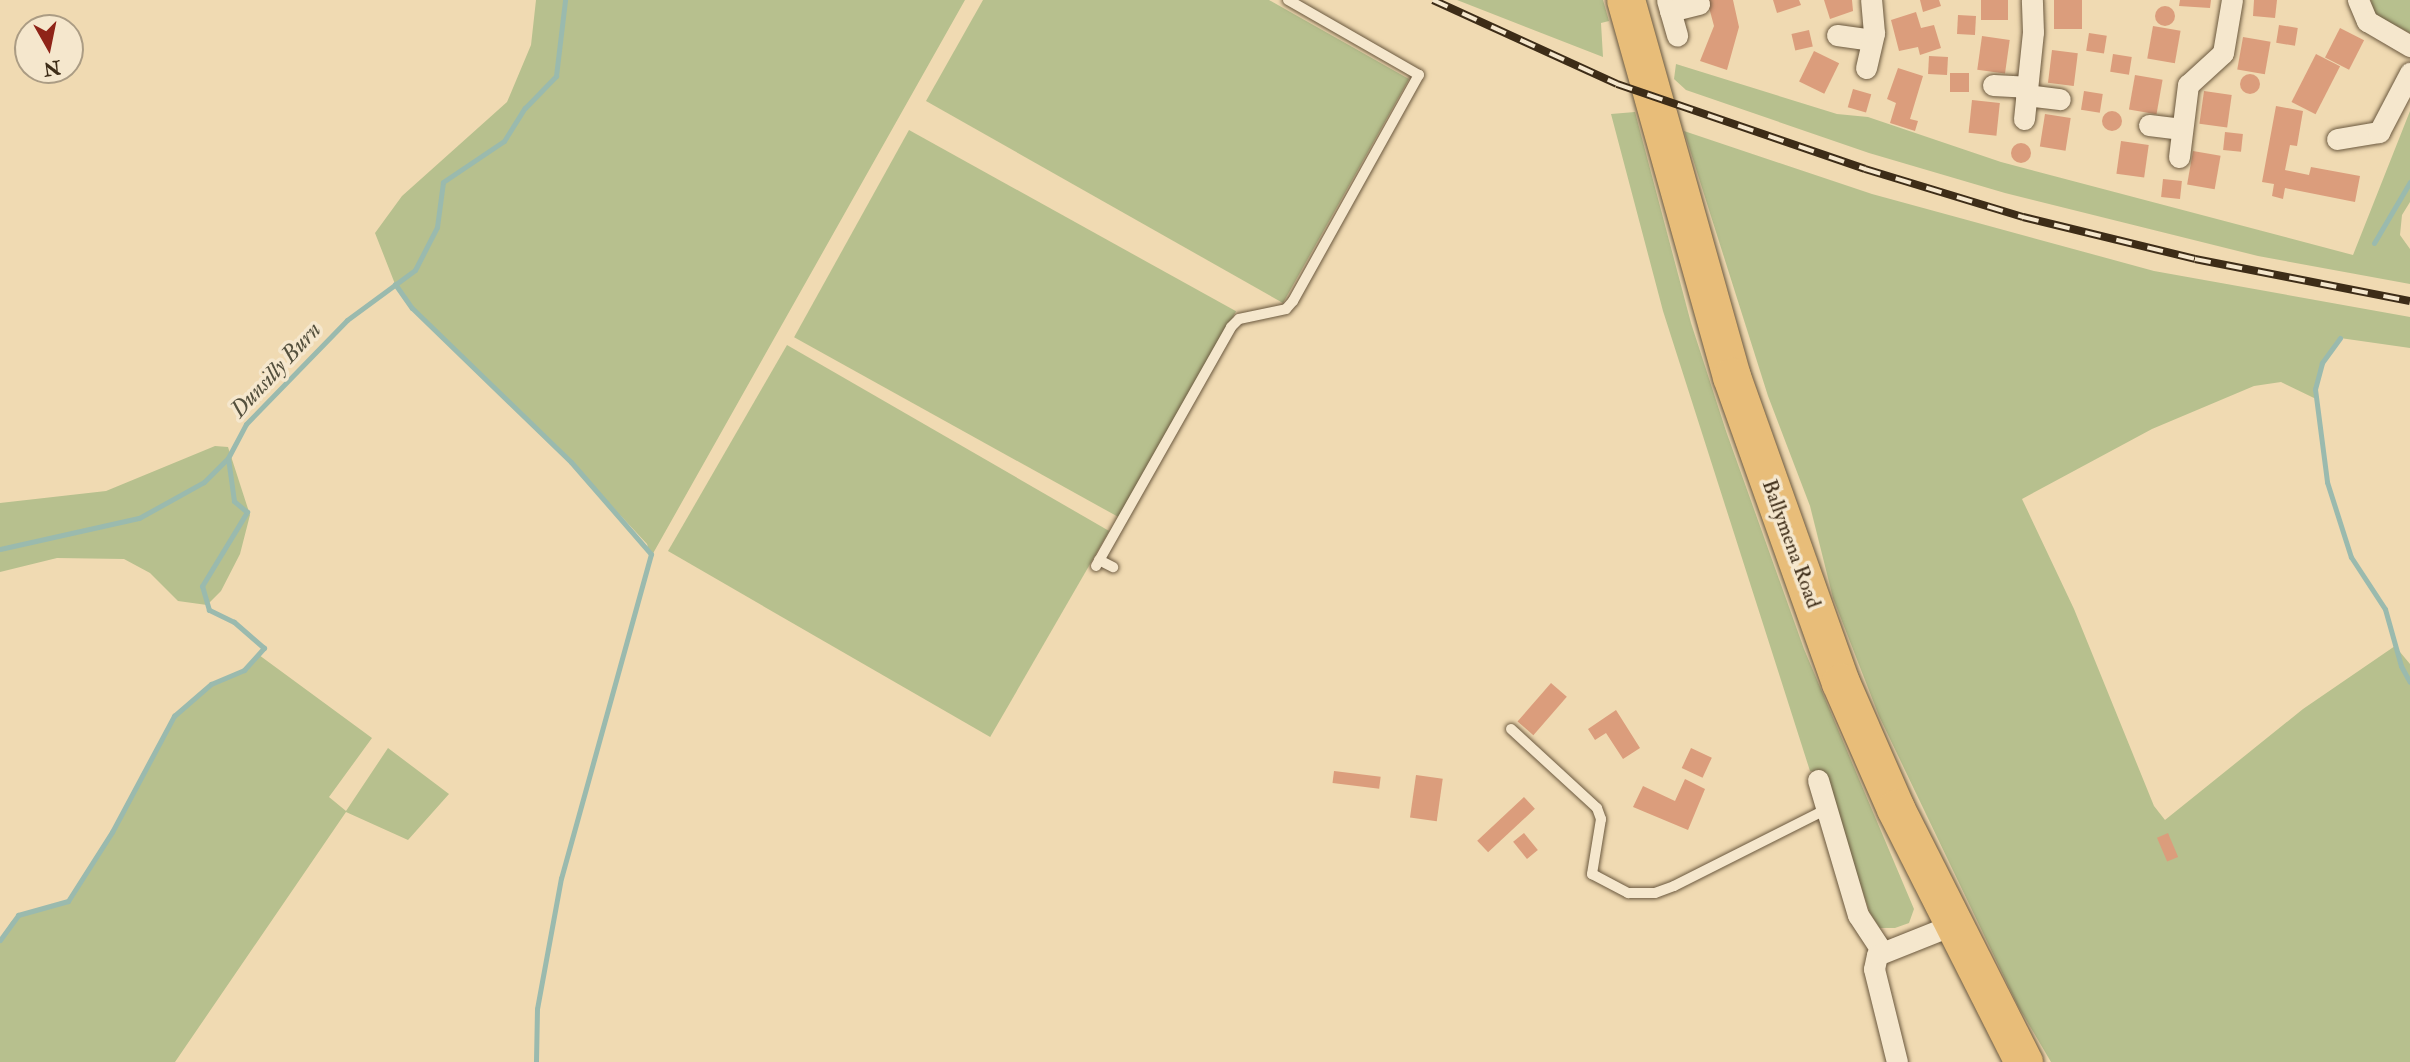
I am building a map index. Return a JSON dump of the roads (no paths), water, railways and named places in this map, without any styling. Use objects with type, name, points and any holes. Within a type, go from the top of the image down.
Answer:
[{"type":"highway","name":"Ballymena Road","points":[[1626,0],[1732,377],[1841,683],[1952,925],[1978,961],[2024,1062]]},
{"type":"street","points":[[1866,68],[1871,40],[1871,0]]},
{"type":"street","points":[[2024,119],[2033,32],[2032,0]]},
{"type":"street","points":[[2179,157],[2190,80],[2223,54],[2227,44],[2232,0]]},
{"type":"street","points":[[2358,0],[2367,21],[2410,46]]},
{"type":"street","points":[[1677,36],[1669,5],[1699,4]]},
{"type":"street","points":[[1837,35],[1871,40]]},
{"type":"street","points":[[2337,139],[2378,132],[2410,73]]},
{"type":"street","points":[[1993,85],[2060,99]]},
{"type":"street","points":[[2149,125],[2182,129]]},
{"type":"street","points":[[1818,779],[1858,915],[1881,950]]},
{"type":"street","points":[[1881,950],[1952,925]]},
{"type":"street","points":[[1881,950],[1874,969],[1897,1062]]},
{"type":"lane","points":[[1113,567],[1098,563],[1231,327],[1239,319],[1286,309],[1293,301],[1419,75],[1288,0]]},
{"type":"lane","points":[[1511,729],[1597,808],[1601,819],[1592,874],[1628,892],[1655,893],[1674,886],[1825,810]]},
{"type":"waterway","name":"Dunsilly Burn","points":[[0,940],[18,915],[68,901],[112,832],[174,716],[211,684],[244,670],[264,648],[234,622],[209,610],[202,586],[247,512],[234,501],[228,458],[246,424],[347,320],[415,270],[437,227],[443,182],[504,141],[525,108],[556,76],[565,0]]},
{"type":"waterway","points":[[2374,243],[2410,182]]},
{"type":"waterway","points":[[395,284],[412,308],[571,462],[651,554],[561,878],[537,1009],[536,1062]]},
{"type":"waterway","points":[[2340,338],[2322,363],[2315,389],[2327,482],[2351,557],[2385,609],[2401,666],[2410,682]]},
{"type":"waterway","points":[[0,549],[139,518],[204,482],[228,458]]},
{"type":"railway","points":[[1433,0],[1617,84],[1865,169],[2023,217],[2195,259],[2410,301]]}]
